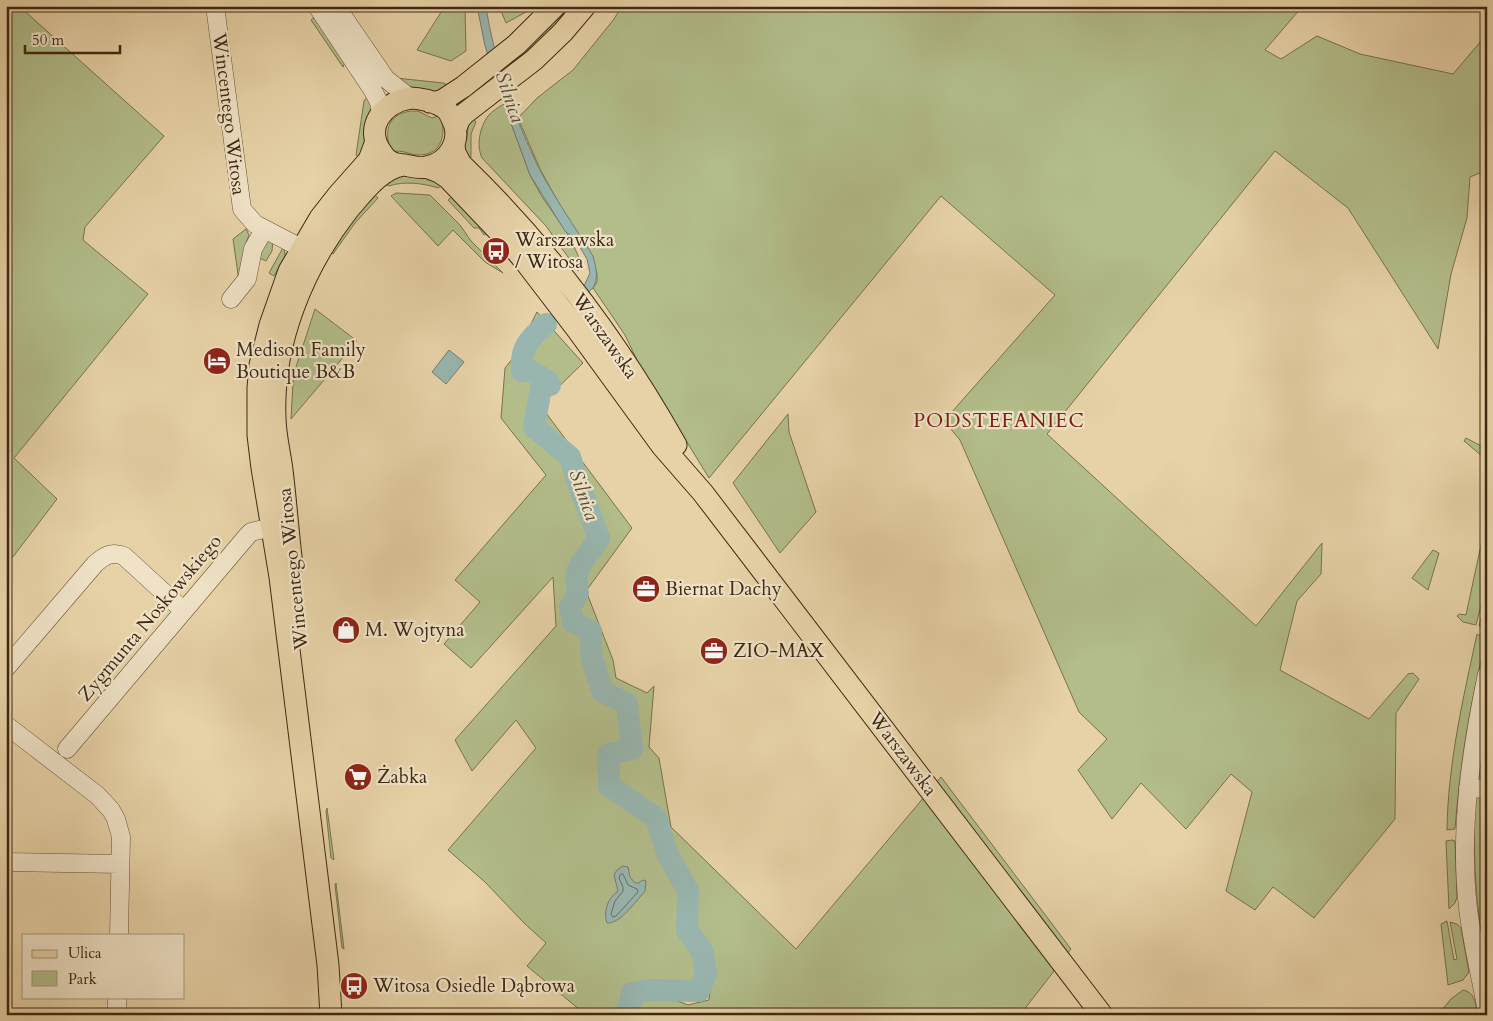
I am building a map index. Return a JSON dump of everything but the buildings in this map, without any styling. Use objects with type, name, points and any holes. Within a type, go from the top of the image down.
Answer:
[{"type":"main road","points":[[555,6],[534,29],[506,54],[444,100],[436,102],[420,100],[397,101],[389,106],[381,114],[376,124],[375,144],[388,161],[402,165],[426,167],[435,165],[443,160],[451,152],[459,120],[464,114],[534,60],[563,32],[585,6]]},
{"type":"main road","points":[[420,100],[442,107],[448,111],[455,137]]},
{"type":"main road","name":"Warszawska","points":[[455,137],[455,153],[461,164],[524,228],[558,286],[585,322],[625,361],[704,493],[1102,1015]]},
{"type":"main road","name":"Wincentego Witosa","points":[[331,1015],[328,966],[280,577],[259,444],[258,388],[260,365],[280,293],[289,271],[301,248],[327,208],[369,160],[375,144]]},
{"type":"main road","name":"Wincentego Witosa","points":[[344,1015],[341,968],[275,418],[276,391],[279,360],[286,330],[304,280],[316,258],[338,223],[354,203],[387,170],[402,165]]},
{"type":"main road","name":"Warszawska","points":[[426,167],[448,178],[508,242],[558,286]]},
{"type":"street","name":"Wincentego Witosa","points":[[215,6],[240,203],[249,219],[264,230],[301,248]]},
{"type":"street","points":[[317,6],[368,83],[379,102],[381,114]]},
{"type":"street","points":[[336,6],[386,79],[420,100]]},
{"type":"street","points":[[231,298],[247,279],[254,249],[264,230]]},
{"type":"street","name":"Zygmunta Noskowskiego","points":[[67,749],[248,535],[251,532],[272,527]]},
{"type":"street","points":[[6,668],[95,564],[106,555],[118,554],[124,556],[184,611]]},
{"type":"street","points":[[1487,674],[1475,733],[1468,788],[1465,835],[1466,891],[1472,938],[1487,1009]]},
{"type":"street","points":[[6,725],[98,795],[106,803],[116,819],[120,830],[119,934]]},
{"type":"street","points":[[1468,788],[1487,789]]},
{"type":"street","points":[[6,862],[120,864]]},
{"type":"street","points":[[117,998],[117,1015]]},
{"type":"green space","points":[[6,6],[19,6],[164,136],[85,227],[83,240],[148,294],[14,458],[57,499],[6,566]]},
{"type":"green space","points":[[445,6],[465,6],[466,51],[451,61],[417,50]]},
{"type":"green space","points":[[499,6],[537,6],[506,23]]},
{"type":"green space","points":[[564,6],[576,6],[519,63],[516,54]]},
{"type":"green space","points":[[622,6],[1299,6],[1301,8],[1265,50],[1281,59],[1317,36],[1360,54],[1453,74],[1487,34],[1487,170],[1470,177],[1467,218],[1451,274],[1438,349],[1348,208],[1275,151],[1047,434],[1256,626],[1322,543],[1321,574],[1297,601],[1280,670],[1369,719],[1408,674],[1413,673],[1419,679],[1396,713],[1395,819],[1314,918],[1273,887],[1255,910],[1226,891],[1252,792],[1231,774],[1186,829],[1141,783],[1112,819],[1078,770],[1107,739],[1079,712],[960,440],[944,421],[1055,295],[941,196],[709,478],[639,364],[625,335],[593,288],[597,282],[597,273],[540,169],[518,118],[537,98],[573,70],[614,19]]},
{"type":"green space","points":[[316,18],[345,62],[343,67],[311,20]]},
{"type":"green space","points":[[396,78],[448,85],[436,93],[402,86]]},
{"type":"green space","points":[[367,97],[371,109],[361,159],[356,155],[364,101]]},
{"type":"green space","points":[[504,104],[530,175],[541,195],[569,236],[583,266],[578,271],[546,226],[482,158],[479,142],[485,120]]},
{"type":"green space","points":[[418,111],[432,118],[440,115],[443,129],[441,142],[438,147],[427,154],[392,152],[389,145],[388,131],[392,120],[403,113]]},
{"type":"green space","points":[[472,117],[476,122],[471,134],[471,157],[467,160],[463,150]]},
{"type":"green space","points":[[400,175],[431,176],[445,183],[438,188],[413,183],[389,186],[384,183]]},
{"type":"green space","points":[[373,193],[378,198],[355,223],[333,254],[330,248]]},
{"type":"green space","points":[[396,193],[430,195],[503,273],[485,262],[453,230],[438,246],[391,196]]},
{"type":"green space","points":[[456,193],[486,234],[484,235],[479,228],[474,228],[448,200]]},
{"type":"green space","points":[[246,229],[249,235],[237,283],[238,274],[233,239]]},
{"type":"green space","points":[[273,241],[272,251],[266,261],[257,257],[266,242]]},
{"type":"green space","points":[[284,246],[285,256],[274,276],[269,273]]},
{"type":"green space","points":[[315,309],[357,341],[291,419],[295,370]]},
{"type":"green space","points":[[537,312],[583,363],[540,405],[632,528],[586,591],[613,660],[616,678],[647,693],[654,686],[649,747],[659,758],[671,827],[796,949],[941,777],[1071,949],[1020,1015],[628,1015],[638,999],[663,995],[688,1005],[709,1000],[711,964],[706,950],[692,933],[693,892],[684,908],[682,939],[698,953],[700,968],[697,990],[691,992],[661,985],[632,991],[616,1015],[586,1015],[527,966],[546,943],[485,882],[448,850],[536,748],[516,720],[472,771],[455,740],[556,626],[553,577],[471,668],[444,644],[480,602],[455,580],[546,475],[501,418],[505,368],[514,357]]},
{"type":"green space","points":[[788,414],[789,432],[816,512],[780,553],[733,483]]},
{"type":"green space","points":[[1466,438],[1487,449],[1487,460],[1464,441]]},
{"type":"green space","points":[[1487,517],[1487,582],[1476,625],[1463,622],[1457,616],[1459,614],[1466,615]]},
{"type":"green space","points":[[1433,550],[1439,553],[1428,590],[1412,578]]},
{"type":"green space","points":[[1487,596],[1487,624],[1479,626]]},
{"type":"green space","points":[[1477,634],[1482,637],[1485,645],[1466,736],[1455,829],[1447,830],[1453,756]]},
{"type":"green space","points":[[1487,720],[1487,759],[1484,780],[1478,776]]},
{"type":"green space","points":[[1483,794],[1481,837],[1483,896],[1487,928],[1487,963],[1477,902],[1474,840],[1475,799]]},
{"type":"green space","points":[[327,808],[334,860],[331,858]]},
{"type":"green space","points":[[1446,841],[1455,841],[1457,897],[1455,903],[1449,909]]},
{"type":"green space","points":[[336,883],[344,949],[342,948]]},
{"type":"green space","points":[[1447,921],[1454,960],[1457,959],[1450,922],[1457,924],[1461,928],[1469,972],[1463,980],[1448,985],[1441,924]]},
{"type":"green space","points":[[1463,990],[1473,996],[1477,1015],[1438,1015],[1451,999]]},
{"type":"water","points":[[477,6],[486,6],[489,26],[506,89],[530,150],[552,191],[593,256],[596,268],[596,280],[593,288],[544,331],[529,350],[523,344],[535,329],[585,284],[590,273],[587,259],[575,239],[565,231],[530,175],[485,46]]},
{"type":"water","points":[[449,350],[464,362],[446,384],[432,372]]},
{"type":"water","points":[[623,866],[628,867],[630,877],[635,883],[643,880],[646,881],[645,891],[623,916],[607,923],[607,905],[618,891],[614,875]]},
{"type":"pier","points":[[563,301],[571,311],[552,327],[544,317]]},
{"type":"waterway","name":"Silnica","points":[[546,324],[527,344],[524,350],[522,371],[529,370],[548,381],[550,385],[541,388],[534,427],[570,457],[599,538],[579,567],[576,578],[578,593],[570,607],[573,622],[591,631],[591,654],[602,691],[627,704],[632,749],[609,754],[609,786],[656,818],[667,853],[688,891],[687,930],[702,951],[706,973],[699,991],[650,990],[632,993],[630,1006],[623,1015]]},
{"type":"place","name":"Warszawska / Witosa","points":[[496,251]]},
{"type":"place","name":"Medison Family Boutique B&B","points":[[217,361]]},
{"type":"place","name":"Biernat Dachy","points":[[646,589]]},
{"type":"place","name":"M. Wojtyna","points":[[346,630]]},
{"type":"place","name":"ZIO-MAX","points":[[714,651]]},
{"type":"place","name":"Żabka","points":[[358,777]]},
{"type":"place","name":"Witosa Osiedle Dąbrowa","points":[[354,986]]},
{"type":"district","name":"PODSTEFANIEC","points":[[999,420]]}]
